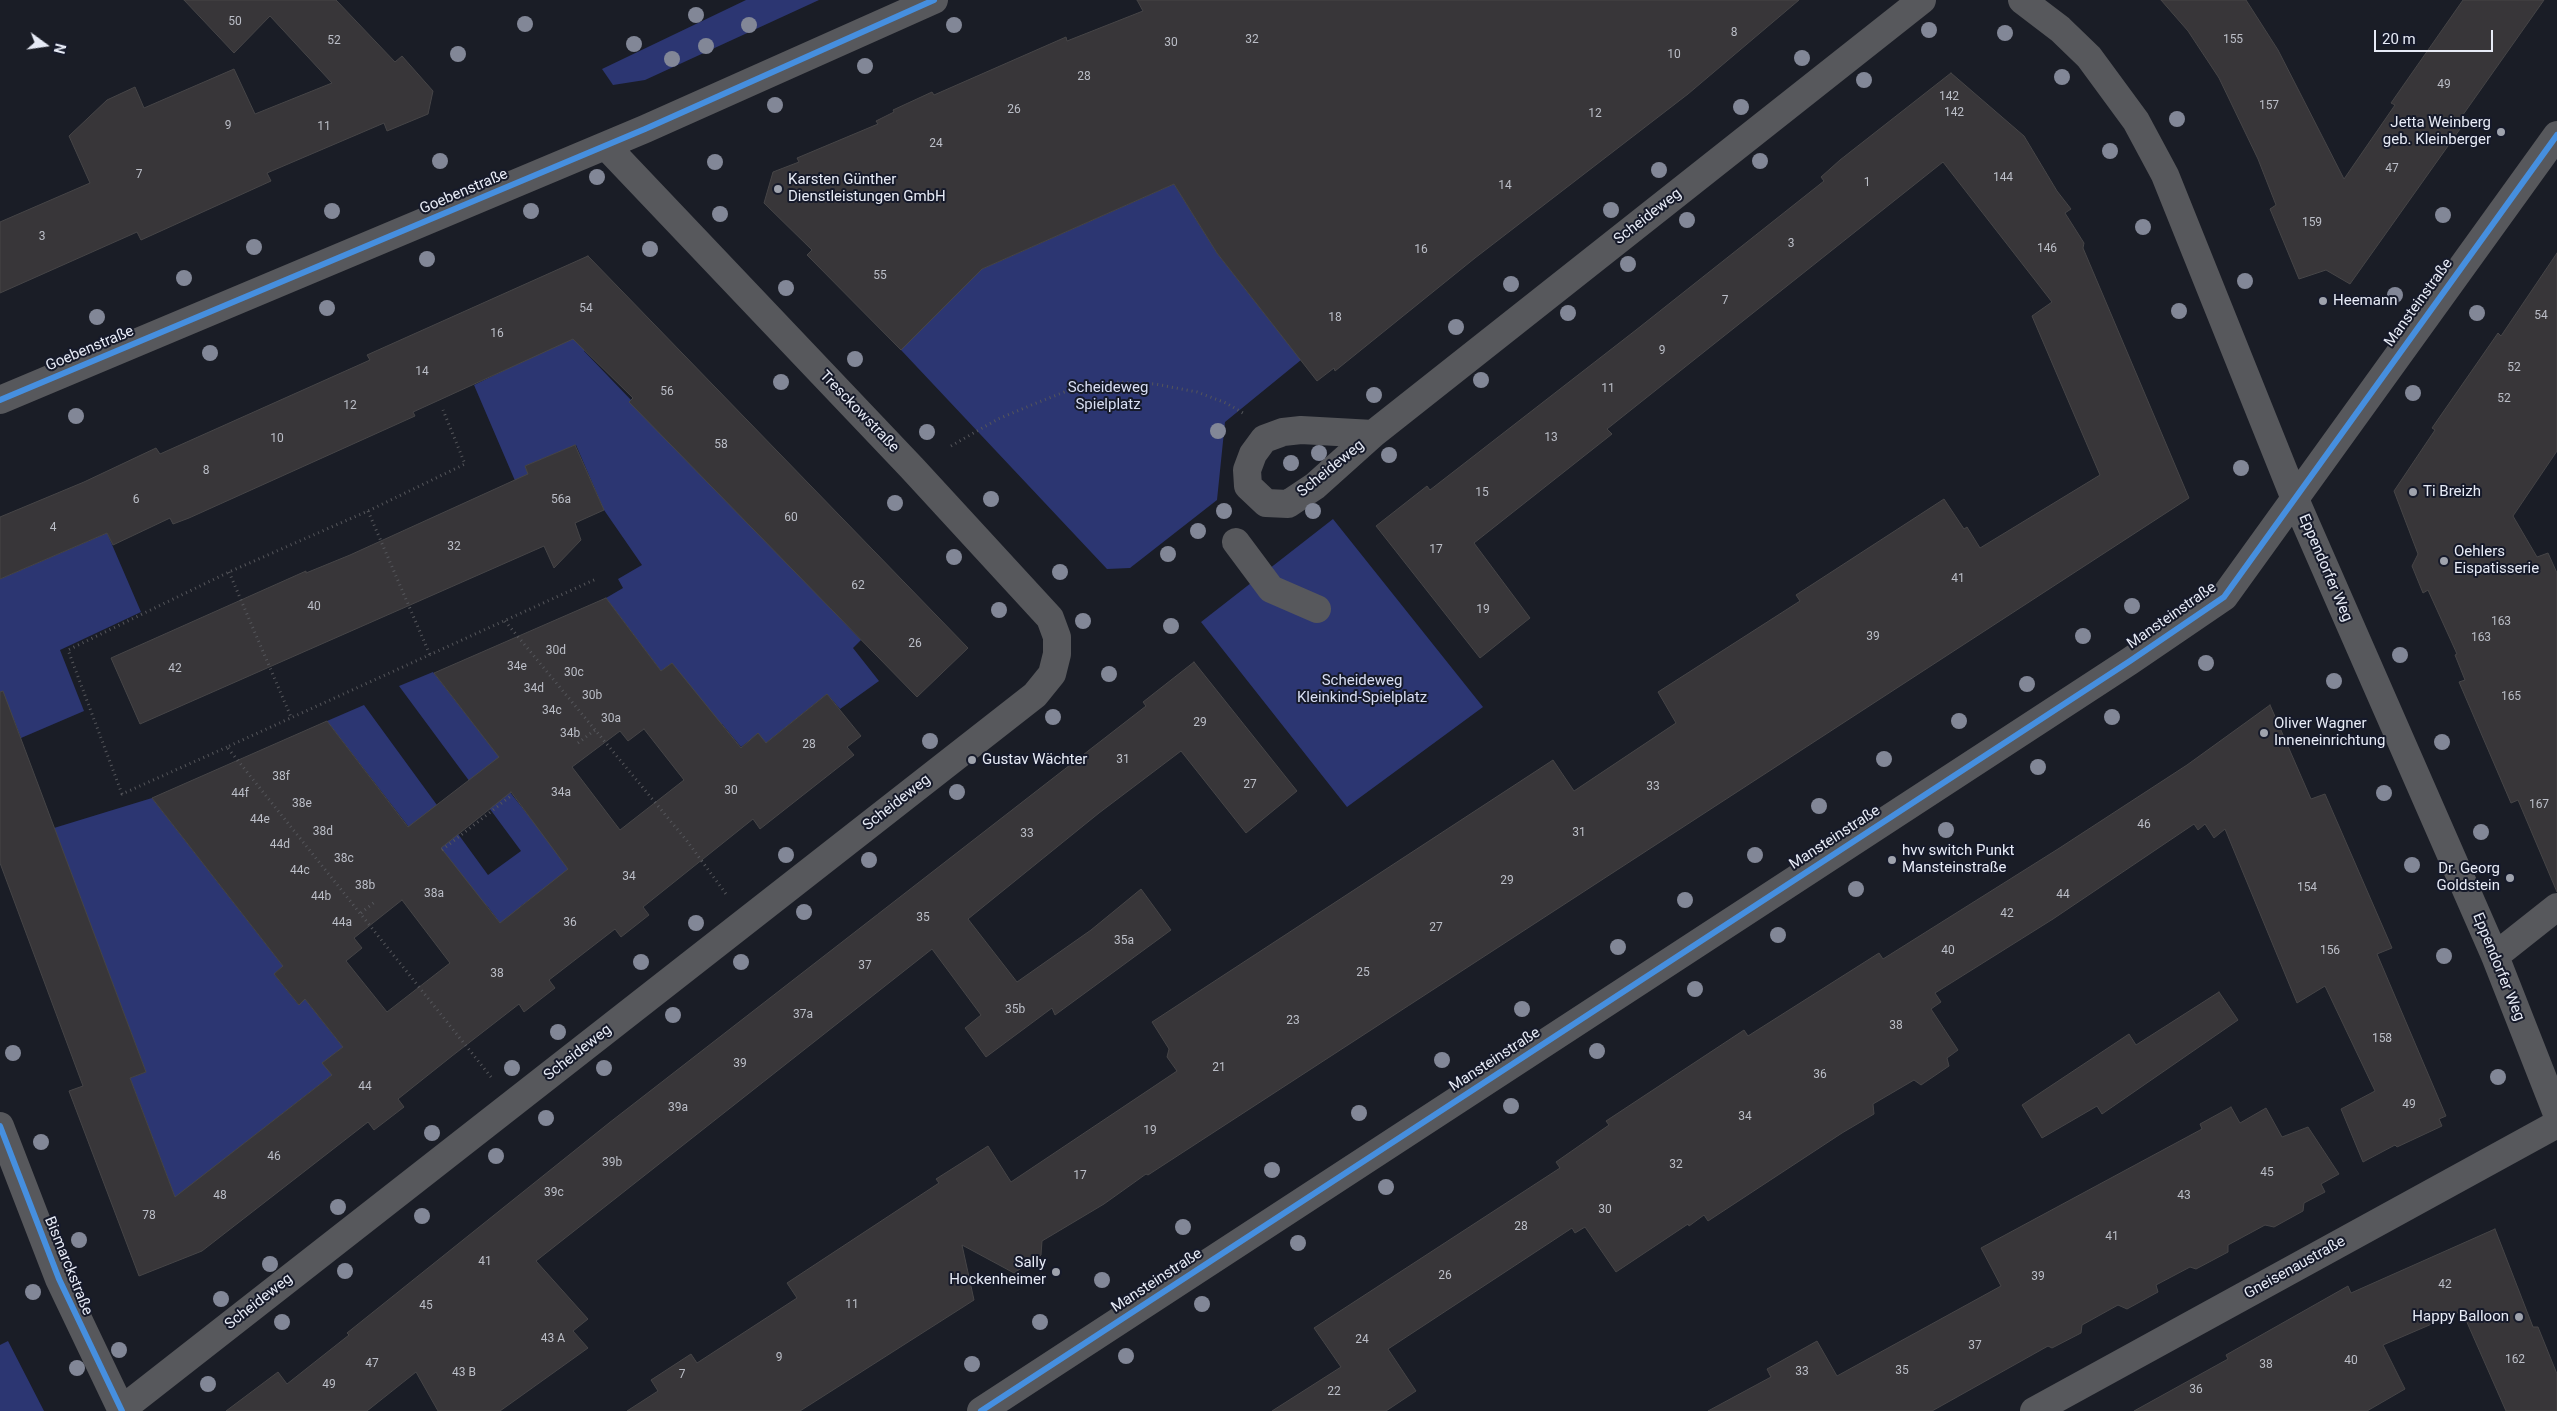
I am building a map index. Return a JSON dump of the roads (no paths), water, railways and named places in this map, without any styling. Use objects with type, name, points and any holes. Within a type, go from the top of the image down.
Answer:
[{"type":"street","name":"Goebenstraße","points":[[0,400],[606,146],[934,0]]},
{"type":"street","name":"Scheideweg","points":[[1373,434],[1922,0]]},
{"type":"street","name":"Eppendorfer Weg","points":[[2022,0],[2060,29],[2089,57],[2136,121],[2165,175],[2295,499],[2495,956],[2557,1114]]},
{"type":"street","name":"Mansteinstraße","points":[[982,1411],[2224,597],[2557,135]]},
{"type":"street","name":"Tresckowstraße","points":[[606,146],[912,468],[1050,618],[1057,637],[1057,654],[1052,674],[1035,695]]},
{"type":"street","points":[[1236,542],[1271,589],[1317,609]]},
{"type":"street","name":"Scheideweg","points":[[121,1410],[1035,695]]},
{"type":"street","points":[[2495,956],[2557,907]]},
{"type":"street","name":"Gneisenaustraße","points":[[2034,1411],[2557,1124]]},
{"type":"street","name":"Bismarckstraße","points":[[0,1126],[58,1279],[121,1410]]},
{"type":"place","name":"Jetta Weinberg geb. Kleinberger","points":[[2501,132]]},
{"type":"place","name":"Karsten Günther Dienstleistungen GmbH","points":[[778,189]]},
{"type":"place","name":"Heemann","points":[[2323,301]]},
{"type":"place","name":"Ti Breizh","points":[[2413,492]]},
{"type":"place","name":"Oehlers Eispatisserie","points":[[2444,561]]},
{"type":"place","name":"Oliver Wagner Inneneinrichtung","points":[[2264,733]]},
{"type":"place","name":"Gustav Wächter","points":[[972,760]]},
{"type":"place","name":"hvv switch Punkt Mansteinstraße","points":[[1892,860]]},
{"type":"place","name":"Dr. Georg Goldstein","points":[[2510,878]]},
{"type":"place","name":"Sally Hockenheimer","points":[[1056,1272]]},
{"type":"place","name":"Happy Balloon","points":[[2519,1317]]},
{"type":"park label","name":"Scheideweg Spielplatz","points":[[1108,396]]},
{"type":"park label","name":"Scheideweg Kleinkind-Spielplatz","points":[[1362,690]]}]
